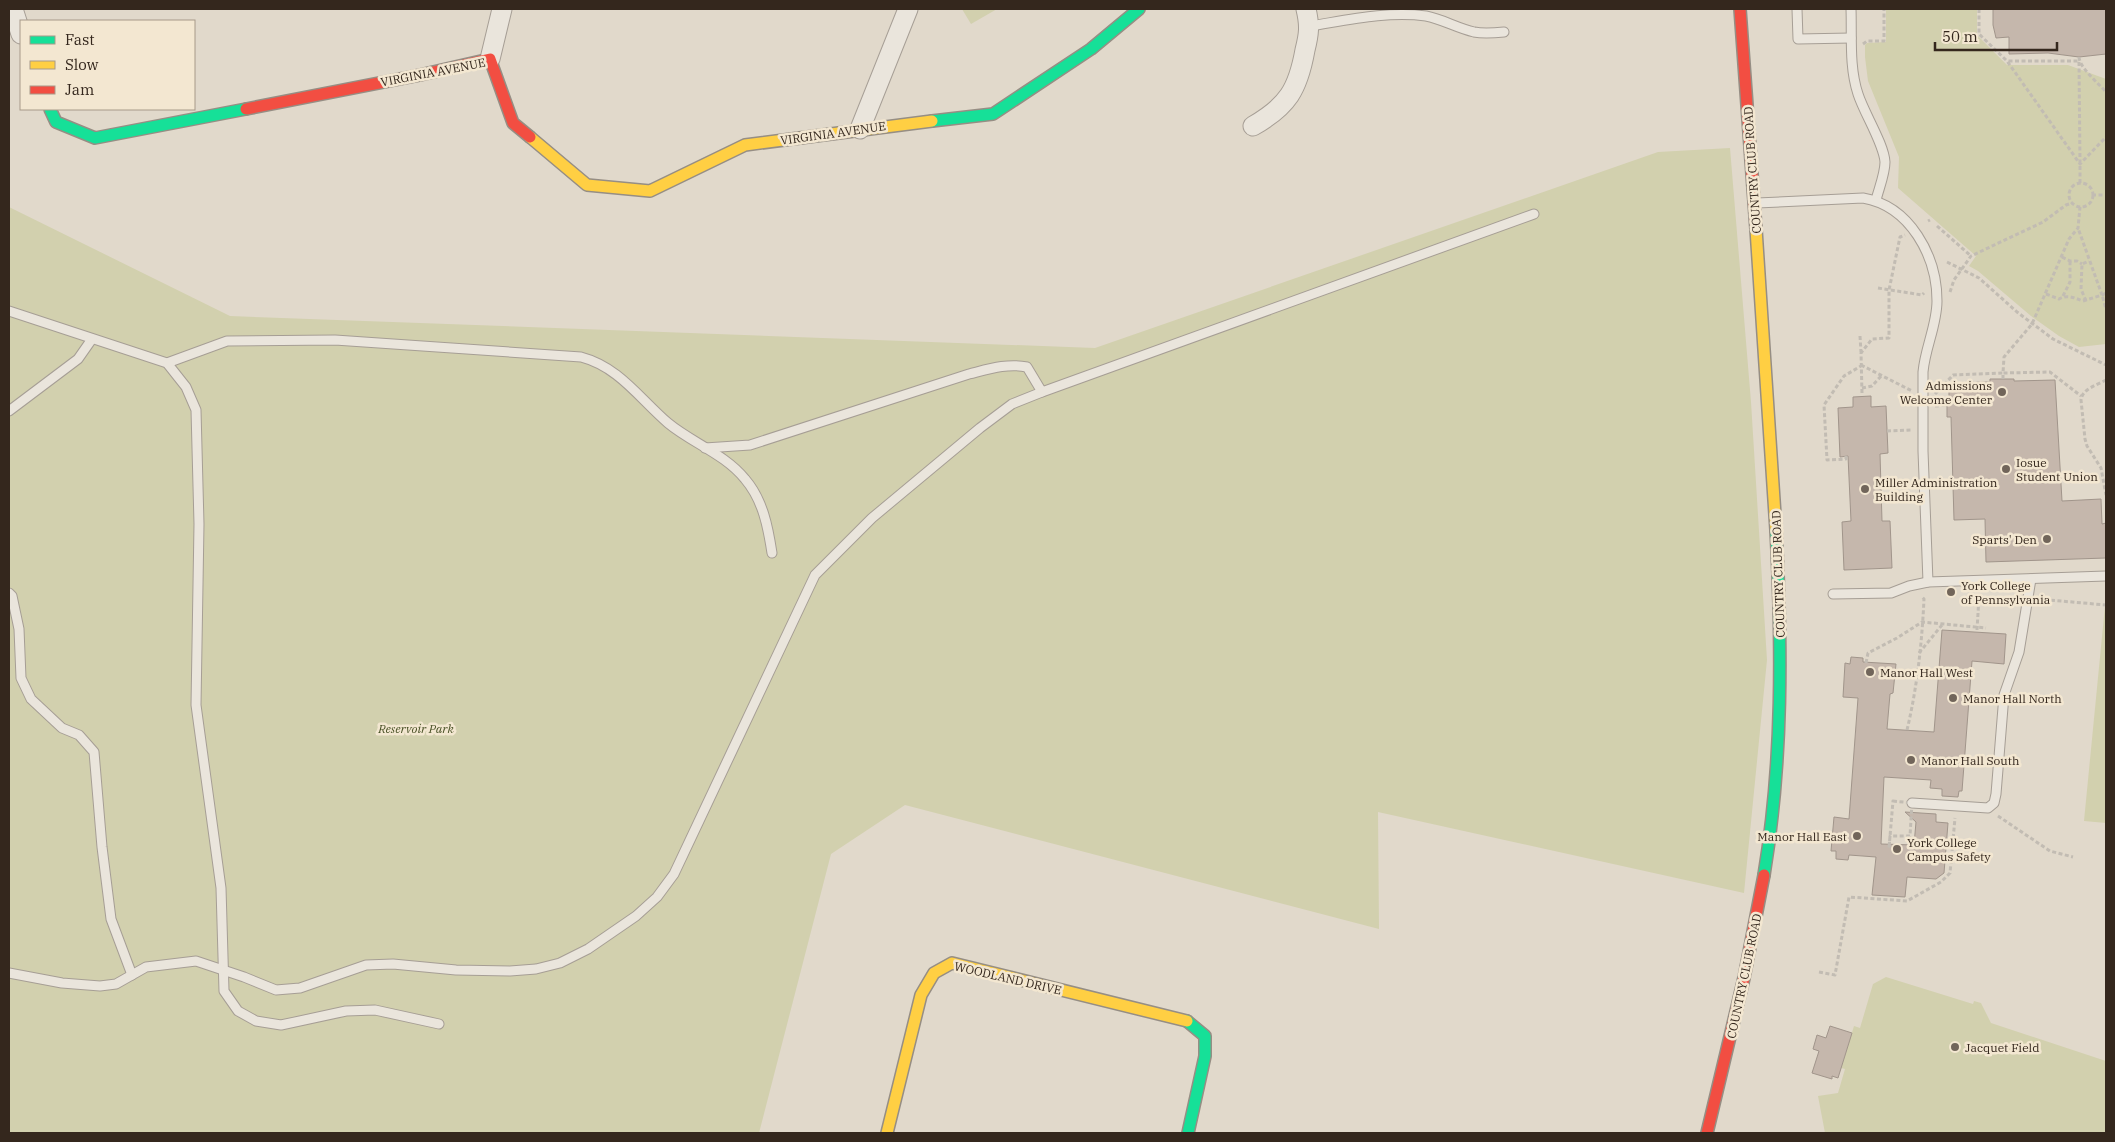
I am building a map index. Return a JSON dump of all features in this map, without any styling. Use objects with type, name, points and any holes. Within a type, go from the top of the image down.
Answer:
[{"type":"street","points":[[13,9],[20,31]]},
{"type":"street","points":[[490,59],[502,9]]},
{"type":"street","points":[[860,129],[908,9]]},
{"type":"street","name":"VIRGINIA AVENUE","points":[[50,110],[56,122],[96,138],[420,75],[490,59],[513,123],[587,185],[650,191],[745,145],[860,129],[993,114],[1091,49],[1139,9]]},
{"type":"street","name":"COUNTRY CLUB ROAD","points":[[1707,1133],[1747,967],[1760,902],[1772,813],[1780,715],[1781,622],[1776,528],[1740,9]]},
{"type":"street","points":[[1253,126],[1270,116],[1284,103],[1295,88],[1302,66],[1308,17]]},
{"type":"street","name":"WOODLAND DRIVE","points":[[887,1133],[921,995],[934,973],[952,963],[1189,1022],[1205,1036],[1205,1056],[1188,1133]]},
{"type":"lane","points":[[1797,9],[1798,39],[1851,38]]},
{"type":"lane","points":[[1851,9],[1853,68],[1858,95],[1884,157],[1884,171],[1876,200]]},
{"type":"lane","points":[[1308,17],[1347,20],[1405,14],[1428,17],[1473,32],[1485,34],[1504,32]]},
{"type":"lane","points":[[1755,204],[1864,198],[1876,200],[1902,215],[1914,230],[1926,252],[1936,288],[1936,313],[1924,359],[1923,372],[1923,451],[1928,582]]},
{"type":"lane","points":[[9,974],[62,983],[100,986],[116,984],[146,967],[196,961],[276,990],[300,988],[366,965],[393,964],[456,970],[510,971],[536,969],[560,963],[588,949],[636,916],[657,897],[674,874],[815,575],[872,518],[980,428],[1012,404],[1042,392],[1534,214]]},
{"type":"lane","points":[[9,311],[167,363],[186,387],[196,410],[199,524],[196,705],[221,888],[224,991],[238,1011],[256,1022],[281,1025],[346,1011],[376,1010],[438,1024]]},
{"type":"lane","points":[[9,411],[78,359],[92,339]]},
{"type":"lane","points":[[167,363],[227,341],[334,340],[581,357],[598,361],[616,374],[669,423],[724,460],[746,479],[760,502],[768,525],[772,554]]},
{"type":"lane","points":[[705,448],[750,445],[968,374],[996,367],[1015,364],[1028,367],[1042,392]]},
{"type":"lane","points":[[1833,594],[1891,593],[1909,586],[1928,582],[2106,576]]},
{"type":"lane","points":[[1912,803],[1988,808],[1994,803],[2004,695],[2019,652],[2031,579]]},
{"type":"lane","points":[[9,593],[12,596],[19,629],[22,678],[32,699],[62,728],[79,736],[94,752],[102,847],[111,919],[132,975]]},
{"type":"path","points":[[1863,44],[1866,41],[1884,41],[1884,9]]},
{"type":"path","points":[[1979,9],[1979,34],[2008,61],[2080,164]]},
{"type":"path","points":[[2008,61],[2079,59]]},
{"type":"path","points":[[2079,59],[2106,92]]},
{"type":"path","points":[[2079,59],[2080,183]]},
{"type":"path","points":[[2080,164],[2106,137]]},
{"type":"path","points":[[2072,203],[2069,192],[2073,186],[2080,183],[2087,185],[2092,195],[2090,202],[2080,207]]},
{"type":"path","points":[[2092,195],[2106,195]]},
{"type":"path","points":[[1950,296],[1954,280],[1971,256],[2043,222],[2066,205],[2072,203],[2080,207]]},
{"type":"path","points":[[2080,207],[2078,228],[2104,294],[2106,309]]},
{"type":"path","points":[[1937,226],[1971,256]]},
{"type":"path","points":[[2004,379],[2004,357],[2032,324],[2069,239],[2078,228]]},
{"type":"path","points":[[1861,352],[1872,339],[1889,338],[1890,290],[1900,237],[1905,235]]},
{"type":"path","points":[[2062,257],[2070,262],[2077,260],[2082,264]]},
{"type":"path","points":[[2082,264],[2089,260]]},
{"type":"path","points":[[1947,262],[1979,278],[2032,324],[2074,350],[2106,365]]},
{"type":"path","points":[[2062,297],[2070,282],[2070,262]]},
{"type":"path","points":[[2082,264],[2081,289],[2086,301]]},
{"type":"path","points":[[1947,284],[1954,280]]},
{"type":"path","points":[[1878,288],[1922,295],[1928,291]]},
{"type":"path","points":[[2046,294],[2059,298],[2073,296],[2086,301],[2104,294]]},
{"type":"path","points":[[1860,336],[1862,393]]},
{"type":"path","points":[[1861,365],[1913,391]]},
{"type":"path","points":[[1846,456],[1846,459],[1827,460],[1824,405],[1844,376],[1861,365]]},
{"type":"path","points":[[1935,385],[1935,394],[1953,375],[2050,372],[2081,396]]},
{"type":"path","points":[[1862,388],[1872,386],[1882,375]]},
{"type":"path","points":[[2106,380],[2085,391],[2081,396],[2085,439],[2087,446],[2101,468],[2106,495]]},
{"type":"path","points":[[1933,406],[1947,405]]},
{"type":"path","points":[[1887,431],[1912,430]]},
{"type":"path","points":[[1907,730],[1914,702],[1924,599],[1922,597]]},
{"type":"path","points":[[1974,597],[1980,605]]},
{"type":"path","points":[[1977,629],[1979,597]]},
{"type":"path","points":[[2037,599],[2106,605]]},
{"type":"path","points":[[1866,662],[1868,652],[1897,638],[1922,622],[1977,629],[1986,628]]},
{"type":"path","points":[[1918,653],[1942,625]]},
{"type":"path","points":[[1893,801],[1912,803],[1910,836],[1890,836],[1888,848],[1893,801]]},
{"type":"path","points":[[1819,972],[1835,975],[1849,897],[1907,901],[1941,882],[1950,873],[1955,815]]},
{"type":"path","points":[[1992,818],[2001,817],[2050,851],[2073,857]]},
{"type":"green space","points":[[962,9],[997,9],[971,24]]},
{"type":"green space","points":[[1886,9],[1977,9],[1977,35],[2007,65],[2068,65],[2106,79],[2106,344],[2079,347],[2059,336],[2031,316],[1978,271],[1969,266],[1976,256],[1898,188],[1899,157],[1868,81],[1865,57],[1865,45],[1867,43],[1886,42]]},
{"type":"green space","name":"Reservoir Park","points":[[1730,148],[1751,402],[1767,660],[1744,893],[1378,812],[1379,929],[905,805],[831,854],[759,1133],[9,1133],[9,207],[230,316],[1095,348],[1658,152]]},
{"type":"green space","points":[[2106,606],[2106,823],[2084,821]]},
{"type":"green space","name":"Jacquet Field","points":[[1886,977],[1973,1004],[1974,1001],[1981,1003],[1991,1023],[2106,1061],[2106,1133],[1825,1133],[1818,1096],[1838,1093],[1845,1069],[1841,1068],[1854,1026],[1860,1028],[1873,984]]},
{"type":"building","points":[[1993,9],[2106,9],[2106,54],[2079,57],[2048,53],[2009,54],[2009,37],[1996,38],[1993,25]]},
{"type":"building","name":"Iosue Student Union","points":[[1990,379],[2014,379],[2014,381],[2055,380],[2062,501],[2101,499],[2102,524],[2106,523],[2106,558],[1986,562],[1985,519],[1954,520],[1951,417],[1947,417],[1949,383],[1990,382]]},
{"type":"building","name":"Miller Administration Building","points":[[1871,396],[1871,407],[1886,406],[1888,453],[1880,454],[1882,521],[1890,521],[1892,568],[1844,570],[1842,522],[1851,521],[1848,456],[1840,457],[1838,408],[1853,407],[1853,397]]},
{"type":"building","points":[[1942,630],[2006,634],[2004,664],[1972,661],[1962,791],[1959,791],[1958,797],[1942,796],[1942,789],[1930,788],[1931,780],[1884,777],[1881,844],[1914,845],[1916,822],[1905,812],[1936,814],[1936,822],[1948,823],[1944,873],[1936,879],[1907,877],[1905,897],[1872,895],[1876,857],[1849,855],[1848,860],[1836,859],[1836,851],[1831,851],[1834,817],[1849,819],[1858,698],[1843,697],[1845,663],[1850,664],[1851,657],[1863,658],[1863,662],[1896,664],[1893,693],[1890,694],[1887,729],[1934,732]]},
{"type":"building","points":[[1830,1026],[1852,1033],[1838,1078],[1832,1076],[1832,1079],[1812,1073],[1819,1051],[1813,1049],[1817,1035],[1826,1038]]},
{"type":"traffic: fast","points":[[932,121],[993,114],[1091,49],[1139,9]]},
{"type":"traffic: fast","points":[[50,110],[56,122],[95,138],[246,109]]},
{"type":"traffic: fast","points":[[1764,875],[1775,789],[1778,746],[1780,660],[1776,530]]},
{"type":"traffic: fast","points":[[1187,1021],[1205,1036],[1205,1056],[1188,1133]]},
{"type":"traffic: slow","points":[[530,137],[587,185],[650,191],[745,145],[932,121]]},
{"type":"traffic: slow","points":[[1756,229],[1776,530]]},
{"type":"traffic: slow","points":[[887,1133],[921,995],[934,973],[952,963],[1187,1021]]},
{"type":"traffic: jam","points":[[1740,9],[1756,229]]},
{"type":"traffic: jam","points":[[246,109],[420,75],[490,59],[513,123],[530,137]]},
{"type":"traffic: jam","points":[[1707,1133],[1744,978],[1764,875]]},
{"type":"place","name":"Admissions Welcome Center","points":[[2002,392]]},
{"type":"place","name":"Iosue Student Union","points":[[2006,469]]},
{"type":"place","name":"Miller Administration Building","points":[[1865,489]]},
{"type":"place","name":"Sparts' Den","points":[[2047,539]]},
{"type":"place","name":"York College of Pennsylvania","points":[[1951,592]]},
{"type":"place","name":"Manor Hall West","points":[[1870,672]]},
{"type":"place","name":"Manor Hall North","points":[[1953,698]]},
{"type":"place","name":"Manor Hall South","points":[[1911,760]]},
{"type":"place","name":"Manor Hall East","points":[[1857,836]]},
{"type":"place","name":"York College Campus Safety","points":[[1897,849]]},
{"type":"place","name":"Jacquet Field","points":[[1955,1047]]}]
